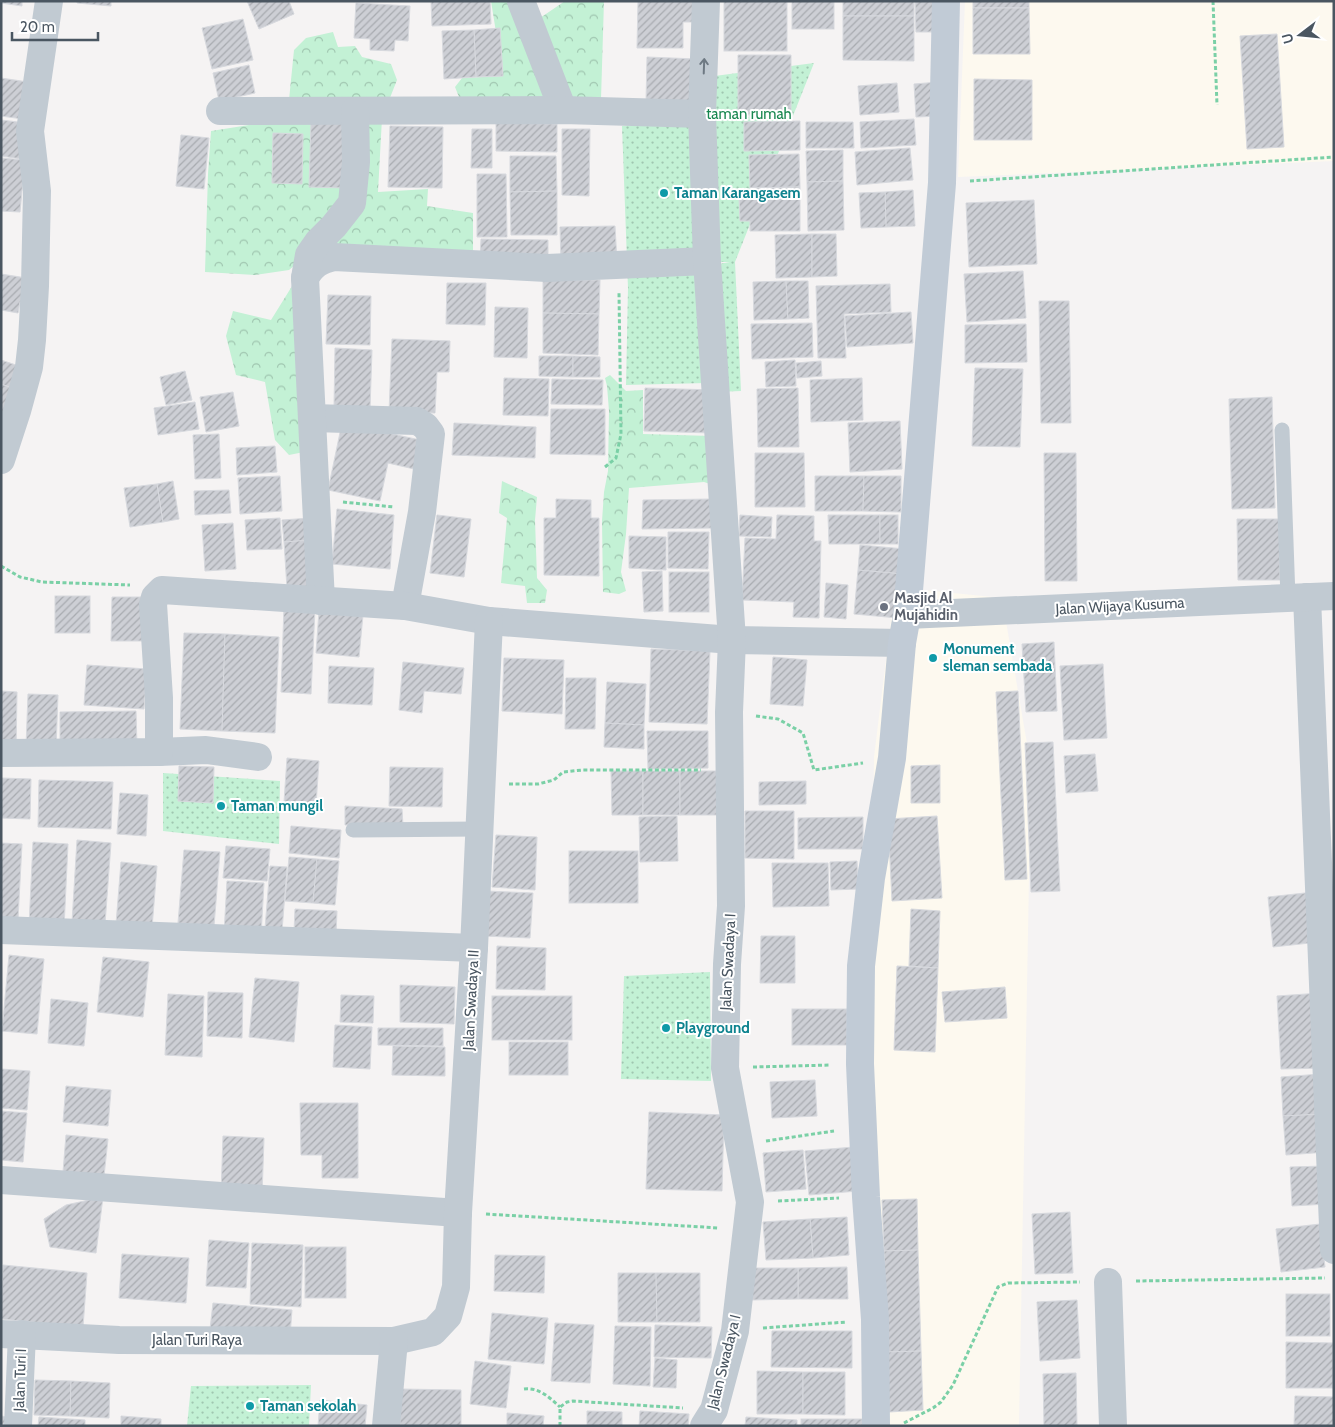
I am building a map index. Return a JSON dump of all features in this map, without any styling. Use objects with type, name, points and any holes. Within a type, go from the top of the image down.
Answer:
[{"type":"street","points":[[1,460],[29,367],[32,340],[37,191],[30,131],[49,1]]},
{"type":"street","points":[[520,1],[563,110]]},
{"type":"street","name":"Jalan Swadaya I","points":[[706,1],[702,114],[707,261],[732,640],[729,712],[731,906],[727,964],[725,1068],[750,1202],[735,1331],[709,1418]]},
{"type":"street","points":[[876,1426],[875,1319],[866,1197],[860,1064],[861,966],[871,878],[892,758],[902,643],[907,615],[942,183],[946,1]]},
{"type":"street","points":[[220,111],[563,110],[702,114]]},
{"type":"street","points":[[321,601],[305,278],[309,255],[352,203],[356,162],[355,111]]},
{"type":"street","points":[[305,278],[310,268],[322,259],[334,257],[547,268],[707,261]]},
{"type":"street","points":[[312,418],[417,421],[425,426],[430,434],[422,512],[405,606]]},
{"type":"street","points":[[159,752],[159,698],[153,604],[155,597],[162,590],[405,606],[489,621],[732,640],[902,643]]},
{"type":"street","name":"Jalan Wijaya Kusuma","points":[[907,615],[1334,596]]},
{"type":"street","points":[[1297,598],[1334,1250]]},
{"type":"street","name":"Jalan Swadaya II","points":[[394,1341],[433,1332],[448,1316],[456,1287],[458,1213],[474,948],[489,621]]},
{"type":"street","points":[[1,753],[206,750],[258,757]]},
{"type":"street","points":[[1,930],[474,948]]},
{"type":"street","points":[[1,1180],[458,1213]]},
{"type":"street","points":[[1108,1282],[1113,1426]]},
{"type":"street","name":"Jalan Turi Raya","points":[[12,1334],[119,1340],[394,1341]]},
{"type":"street","name":"Jalan Turi I","points":[[12,1334],[18,1426]]},
{"type":"street","points":[[386,1426],[394,1341]]},
{"type":"lane","points":[[1282,430],[1297,598]]},
{"type":"lane","points":[[352,830],[480,829]]},
{"type":"path","points":[[1213,1],[1217,105]]},
{"type":"path","points":[[942,183],[1334,157]]},
{"type":"path","points":[[605,467],[616,458],[621,434],[618,265]]},
{"type":"path","points":[[316,495],[340,502],[412,509],[422,512]]},
{"type":"path","points":[[1,566],[20,577],[42,582],[66,584],[119,583],[162,590]]},
{"type":"path","points":[[729,712],[778,719],[803,732],[814,770],[892,758]]},
{"type":"path","points":[[482,784],[538,784],[554,780],[563,772],[583,770],[706,770],[729,768]]},
{"type":"path","points":[[725,1068],[860,1064]]},
{"type":"path","points":[[738,1145],[863,1126]]},
{"type":"path","points":[[750,1202],[866,1197]]},
{"type":"path","points":[[458,1213],[747,1230]]},
{"type":"path","points":[[735,1331],[875,1319]]},
{"type":"path","points":[[524,1389],[531,1388],[545,1395],[560,1407]]},
{"type":"path","points":[[560,1407],[567,1402],[574,1401],[709,1418]]},
{"type":"path","points":[[560,1407],[560,1426]]},
{"type":"shaded area","points":[[965,1],[1334,1],[1334,161],[958,177]]},
{"type":"shaded area","points":[[895,587],[1002,598],[1031,767],[1019,1426],[881,1426],[868,1322],[874,757]]},
{"type":"green space","points":[[491,1],[509,1],[521,31],[565,1],[604,1],[601,99],[459,97],[455,87],[462,78],[503,76]]},
{"type":"green space","points":[[333,32],[338,47],[355,46],[362,57],[391,64],[397,80],[382,118],[378,192],[428,189],[427,206],[473,213],[473,255],[301,260],[289,270],[255,275],[205,272],[211,131],[249,125],[279,109],[289,100],[294,50],[306,38]]},
{"type":"green space","name":"taman rumah","points":[[814,63],[735,262],[741,391],[717,392],[713,265],[730,262],[710,262],[707,77]]},
{"type":"green space","name":"Taman Karangasem","points":[[701,122],[707,383],[626,385],[628,288],[622,126]]},
{"type":"green space","points":[[302,270],[309,451],[289,455],[275,440],[265,382],[236,375],[226,336],[233,311],[271,320]]},
{"type":"green space","points":[[610,375],[626,391],[643,390],[643,434],[711,436],[713,485],[704,482],[629,488],[621,572],[626,591],[619,594],[603,592],[602,521],[608,471],[609,411],[605,378]]},
{"type":"green space","points":[[502,481],[537,497],[535,520],[537,578],[547,590],[545,603],[527,603],[525,586],[501,583],[507,518],[499,513]]},
{"type":"green space","name":"Taman mungil","points":[[163,773],[280,781],[279,844],[163,831]]},
{"type":"green space","name":"Playground","points":[[710,972],[711,1081],[621,1079],[624,976]]},
{"type":"green space","name":"Taman sekolah","points":[[311,1385],[309,1426],[187,1426],[191,1386]]},
{"type":"building","points":[[1,1],[22,1],[22,6],[1,3]]},
{"type":"building","points":[[77,1],[111,1],[111,6],[77,3]]},
{"type":"building","points":[[247,1],[289,1],[294,14],[259,29]]},
{"type":"building","points":[[431,1],[490,1],[491,24],[432,26]]},
{"type":"building","points":[[638,1],[698,1],[698,22],[683,22],[683,48],[637,48]]},
{"type":"building","points":[[724,1],[787,1],[787,51],[724,51]]},
{"type":"building","points":[[792,1],[834,1],[834,29],[792,29]]},
{"type":"building","points":[[843,1],[914,1],[914,16],[843,16]]},
{"type":"building","points":[[915,1],[938,1],[938,32],[916,32]]},
{"type":"building","points":[[973,1],[1029,1],[1029,8],[973,8]]},
{"type":"building","points":[[356,3],[410,6],[408,41],[395,40],[394,51],[370,50],[370,39],[354,38]]},
{"type":"building","points":[[973,8],[1029,8],[1030,54],[973,54]]},
{"type":"building","points":[[843,16],[914,16],[914,61],[843,60]]},
{"type":"building","points":[[243,19],[253,60],[212,69],[202,28]]},
{"type":"building","points":[[500,28],[503,76],[476,77],[474,30]]},
{"type":"building","points":[[474,30],[476,77],[444,79],[442,31]]},
{"type":"building","points":[[1277,34],[1284,147],[1247,149],[1240,36]]},
{"type":"building","points":[[738,55],[791,55],[791,117],[738,116]]},
{"type":"building","points":[[647,57],[696,59],[695,104],[646,103]]},
{"type":"building","points":[[249,65],[255,93],[219,101],[213,73]]},
{"type":"building","points":[[1,78],[28,82],[23,119],[1,116]]},
{"type":"building","points":[[974,79],[1032,80],[1032,140],[974,140]]},
{"type":"building","points":[[939,82],[941,116],[916,117],[914,84]]},
{"type":"building","points":[[897,83],[899,112],[860,115],[858,86]]},
{"type":"building","points":[[914,119],[916,145],[861,148],[860,122]]},
{"type":"building","points":[[1,120],[26,123],[22,159],[1,156]]},
{"type":"building","points":[[800,121],[800,150],[744,151],[744,122]]},
{"type":"building","points":[[311,122],[347,123],[345,188],[309,187]]},
{"type":"building","points":[[806,122],[853,122],[854,148],[806,148]]},
{"type":"building","points":[[496,123],[557,124],[557,152],[496,151]]},
{"type":"building","points":[[390,126],[443,127],[442,188],[388,187]]},
{"type":"building","points":[[472,129],[492,129],[492,168],[471,168]]},
{"type":"building","points":[[562,129],[590,129],[589,196],[562,195]]},
{"type":"building","points":[[273,133],[303,134],[302,184],[272,183]]},
{"type":"building","points":[[181,135],[209,138],[204,189],[176,186]]},
{"type":"building","points":[[910,148],[913,180],[857,185],[855,152]]},
{"type":"building","points":[[843,150],[843,181],[807,182],[806,151]]},
{"type":"building","points":[[799,154],[800,187],[750,188],[749,155]]},
{"type":"building","points":[[510,156],[556,156],[557,191],[510,192]]},
{"type":"building","points":[[1,158],[25,160],[20,212],[1,211]]},
{"type":"building","points":[[477,174],[506,174],[507,237],[477,237]]},
{"type":"building","points":[[843,181],[844,230],[808,231],[807,182]]},
{"type":"building","points":[[800,187],[800,231],[750,231],[750,221],[740,221],[739,197],[750,197],[750,188]]},
{"type":"building","points":[[913,190],[915,226],[886,227],[885,192]]},
{"type":"building","points":[[557,191],[557,235],[511,235],[510,192]]},
{"type":"building","points":[[885,192],[886,227],[861,228],[859,193]]},
{"type":"building","points":[[1034,200],[1037,264],[969,267],[966,203]]},
{"type":"building","points":[[615,226],[617,261],[561,262],[560,227]]},
{"type":"building","points":[[812,234],[812,277],[776,278],[775,235]]},
{"type":"building","points":[[812,234],[836,234],[837,276],[812,277]]},
{"type":"building","points":[[481,239],[548,240],[548,261],[480,260]]},
{"type":"building","points":[[1023,271],[1026,318],[967,322],[964,274]]},
{"type":"building","points":[[1,274],[33,279],[29,304],[20,302],[18,313],[1,310]]},
{"type":"building","points":[[543,280],[600,280],[599,314],[543,313]]},
{"type":"building","points":[[786,281],[788,319],[754,320],[753,282]]},
{"type":"building","points":[[786,281],[808,281],[809,318],[788,319]]},
{"type":"building","points":[[447,283],[486,283],[485,325],[446,324]]},
{"type":"building","points":[[890,284],[891,312],[844,314],[846,358],[818,358],[816,286]]},
{"type":"building","points":[[328,295],[371,296],[370,345],[326,344]]},
{"type":"building","points":[[1039,301],[1069,301],[1071,423],[1041,423]]},
{"type":"building","points":[[495,307],[528,308],[527,358],[494,357]]},
{"type":"building","points":[[911,312],[913,343],[847,347],[845,316]]},
{"type":"building","points":[[543,313],[599,314],[598,355],[543,353]]},
{"type":"building","points":[[812,323],[813,357],[752,359],[751,324]]},
{"type":"building","points":[[1026,324],[1027,362],[965,363],[965,325]]},
{"type":"building","points":[[392,339],[450,341],[449,372],[437,372],[435,413],[389,412]]},
{"type":"building","points":[[335,348],[372,350],[370,409],[334,407]]},
{"type":"building","points":[[539,356],[573,356],[573,377],[539,376]]},
{"type":"building","points":[[573,356],[600,357],[600,377],[573,377]]},
{"type":"building","points":[[1,360],[19,366],[12,388],[1,384]]},
{"type":"building","points":[[795,360],[796,386],[766,387],[765,362]]},
{"type":"building","points":[[821,361],[822,376],[797,378],[796,363]]},
{"type":"building","points":[[975,368],[1023,369],[1020,447],[972,446]]},
{"type":"building","points":[[185,371],[192,400],[166,405],[160,377]]},
{"type":"building","points":[[504,378],[549,379],[548,416],[503,415]]},
{"type":"building","points":[[862,378],[863,420],[811,422],[810,380]]},
{"type":"building","points":[[552,379],[603,380],[602,405],[551,404]]},
{"type":"building","points":[[1,384],[12,388],[1,422]]},
{"type":"building","points":[[645,388],[714,390],[712,433],[644,431]]},
{"type":"building","points":[[798,388],[799,447],[758,447],[757,389]]},
{"type":"building","points":[[233,392],[239,426],[206,432],[200,397]]},
{"type":"building","points":[[1272,397],[1275,508],[1232,509],[1229,399]]},
{"type":"building","points":[[195,402],[199,429],[158,435],[154,408]]},
{"type":"building","points":[[551,409],[605,409],[605,455],[550,454]]},
{"type":"building","points":[[900,421],[902,469],[850,472],[848,423]]},
{"type":"building","points":[[342,423],[420,440],[414,469],[388,463],[380,501],[328,490]]},
{"type":"building","points":[[454,423],[536,427],[535,458],[452,455]]},
{"type":"building","points":[[219,434],[221,478],[195,479],[193,435]]},
{"type":"building","points":[[275,446],[277,472],[237,475],[236,448]]},
{"type":"building","points":[[755,453],[804,453],[805,507],[755,507]]},
{"type":"building","points":[[1044,453],[1076,453],[1077,581],[1045,581]]},
{"type":"building","points":[[280,476],[282,511],[240,514],[238,478]]},
{"type":"building","points":[[815,476],[864,476],[863,511],[815,511]]},
{"type":"building","points":[[864,476],[901,476],[901,512],[863,511]]},
{"type":"building","points":[[173,481],[179,519],[163,522],[157,484]]},
{"type":"building","points":[[157,484],[163,522],[130,527],[124,488]]},
{"type":"building","points":[[229,490],[231,513],[195,515],[194,491]]},
{"type":"building","points":[[556,499],[591,500],[591,518],[599,518],[599,576],[544,575],[544,518],[556,518]]},
{"type":"building","points":[[712,499],[712,528],[642,529],[643,500]]},
{"type":"building","points":[[337,509],[394,515],[390,569],[332,564]]},
{"type":"building","points":[[437,515],[471,519],[464,577],[430,573]]},
{"type":"building","points":[[740,515],[772,517],[771,537],[739,536]]},
{"type":"building","points":[[777,515],[814,516],[814,541],[821,541],[819,618],[793,617],[794,602],[742,600],[745,538],[776,539]]},
{"type":"building","points":[[828,515],[880,515],[880,544],[829,544]]},
{"type":"building","points":[[880,515],[898,515],[898,544],[880,544]]},
{"type":"building","points":[[280,518],[282,549],[247,550],[245,520]]},
{"type":"building","points":[[311,518],[312,540],[284,542],[282,520]]},
{"type":"building","points":[[1237,519],[1279,519],[1280,580],[1238,580]]},
{"type":"building","points":[[233,523],[236,569],[205,571],[202,525]]},
{"type":"building","points":[[668,532],[709,532],[708,569],[668,568]]},
{"type":"building","points":[[629,536],[666,537],[666,570],[629,568]]},
{"type":"building","points":[[312,540],[315,587],[287,588],[284,542]]},
{"type":"building","points":[[860,545],[905,549],[903,574],[858,570]]},
{"type":"building","points":[[858,570],[903,574],[898,618],[854,614]]},
{"type":"building","points":[[662,571],[663,611],[644,612],[642,572]]},
{"type":"building","points":[[669,572],[709,572],[709,612],[669,612]]},
{"type":"building","points":[[826,583],[848,585],[846,619],[824,617]]},
{"type":"building","points":[[55,596],[90,596],[90,633],[55,633]]},
{"type":"building","points":[[112,597],[147,597],[146,641],[111,641]]},
{"type":"building","points":[[284,607],[315,609],[311,694],[281,692]]},
{"type":"building","points":[[319,611],[363,615],[359,657],[316,653]]},
{"type":"building","points":[[184,633],[225,634],[222,731],[180,729]]},
{"type":"building","points":[[225,634],[279,637],[275,733],[222,731]]},
{"type":"building","points":[[1054,642],[1057,711],[1026,712],[1022,644]]},
{"type":"building","points":[[651,649],[710,651],[707,724],[649,722]]},
{"type":"building","points":[[773,657],[807,660],[803,706],[770,704]]},
{"type":"building","points":[[504,658],[564,660],[562,714],[502,711]]},
{"type":"building","points":[[403,662],[464,668],[461,694],[424,691],[422,713],[399,710]]},
{"type":"building","points":[[1103,664],[1107,738],[1064,740],[1060,666]]},
{"type":"building","points":[[87,665],[147,669],[144,709],[84,705]]},
{"type":"building","points":[[329,666],[374,668],[372,705],[328,703]]},
{"type":"building","points":[[566,678],[596,678],[595,729],[565,729]]},
{"type":"building","points":[[607,682],[646,684],[644,725],[605,723]]},
{"type":"building","points":[[1,691],[17,692],[16,751],[1,751]]},
{"type":"building","points":[[1018,691],[1027,879],[1005,880],[996,692]]},
{"type":"building","points":[[28,694],[58,695],[56,748],[26,747]]},
{"type":"building","points":[[136,711],[137,747],[60,747],[60,712]]},
{"type":"building","points":[[605,723],[644,725],[644,749],[604,747]]},
{"type":"building","points":[[647,731],[708,731],[708,768],[648,769]]},
{"type":"building","points":[[1053,742],[1060,891],[1031,892],[1025,743]]},
{"type":"building","points":[[1095,754],[1098,791],[1066,793],[1064,756]]},
{"type":"building","points":[[287,758],[319,761],[316,805],[284,802]]},
{"type":"building","points":[[940,765],[940,803],[911,803],[911,766]]},
{"type":"building","points":[[179,766],[214,767],[213,803],[178,801]]},
{"type":"building","points":[[390,767],[443,768],[442,807],[389,806]]},
{"type":"building","points":[[611,771],[643,771],[643,815],[612,815]]},
{"type":"building","points":[[643,771],[680,771],[680,815],[643,815]]},
{"type":"building","points":[[680,771],[719,771],[720,815],[680,815]]},
{"type":"building","points":[[1,778],[31,779],[30,819],[1,818]]},
{"type":"building","points":[[39,780],[113,782],[111,829],[38,827]]},
{"type":"building","points":[[806,781],[806,804],[759,805],[759,782]]},
{"type":"building","points":[[120,793],[148,795],[146,836],[117,834]]},
{"type":"building","points":[[345,806],[402,809],[403,826],[345,825]]},
{"type":"building","points":[[745,811],[794,811],[794,859],[745,858]]},
{"type":"building","points":[[677,816],[678,861],[640,862],[639,817]]},
{"type":"building","points":[[937,816],[942,898],[892,901],[888,819]]},
{"type":"building","points":[[863,817],[863,849],[798,849],[798,818]]},
{"type":"building","points":[[291,826],[341,830],[339,858],[289,853]]},
{"type":"building","points":[[496,835],[537,837],[535,890],[492,887]]},
{"type":"building","points":[[77,840],[111,843],[105,924],[72,922]]},
{"type":"building","points":[[33,842],[68,844],[64,928],[29,926]]},
{"type":"building","points":[[1,843],[22,844],[18,919],[1,918]]},
{"type":"building","points":[[226,846],[270,849],[267,881],[223,878]]},
{"type":"building","points":[[184,850],[220,852],[214,926],[178,923]]},
{"type":"building","points":[[569,851],[638,851],[638,903],[569,903]]},
{"type":"building","points":[[289,857],[317,859],[313,903],[285,901]]},
{"type":"building","points":[[317,859],[339,861],[335,905],[313,903]]},
{"type":"building","points":[[857,861],[858,889],[831,890],[830,862]]},
{"type":"building","points":[[121,862],[157,866],[152,928],[116,924]]},
{"type":"building","points":[[772,863],[828,863],[829,906],[773,907]]},
{"type":"building","points":[[270,866],[287,867],[282,931],[265,929]]},
{"type":"building","points":[[227,881],[264,883],[261,936],[224,934]]},
{"type":"building","points":[[486,891],[533,893],[530,938],[484,936]]},
{"type":"building","points":[[1314,892],[1319,942],[1273,947],[1268,897]]},
{"type":"building","points":[[295,909],[337,911],[336,934],[294,932]]},
{"type":"building","points":[[911,909],[940,911],[938,968],[909,966]]},
{"type":"building","points":[[761,936],[795,936],[795,983],[760,983]]},
{"type":"building","points":[[497,946],[546,948],[545,990],[496,989]]},
{"type":"building","points":[[9,955],[44,959],[37,1034],[2,1031]]},
{"type":"building","points":[[103,957],[149,962],[143,1017],[97,1012]]},
{"type":"building","points":[[897,966],[938,968],[935,1052],[894,1050]]},
{"type":"building","points":[[255,978],[299,982],[294,1042],[249,1037]]},
{"type":"building","points":[[400,985],[455,987],[454,1024],[400,1022]]},
{"type":"building","points":[[1005,987],[1007,1018],[945,1022],[942,992]]},
{"type":"building","points":[[208,992],[243,993],[242,1038],[207,1036]]},
{"type":"building","points":[[1321,993],[1325,1068],[1281,1069],[1277,996]]},
{"type":"building","points":[[168,994],[204,996],[202,1057],[165,1055]]},
{"type":"building","points":[[341,995],[374,996],[373,1023],[340,1022]]},
{"type":"building","points":[[492,996],[572,996],[572,1040],[492,1040]]},
{"type":"building","points":[[51,999],[88,1003],[84,1046],[48,1043]]},
{"type":"building","points":[[792,1009],[847,1009],[847,1045],[792,1045]]},
{"type":"building","points":[[335,1025],[372,1027],[370,1069],[333,1067]]},
{"type":"building","points":[[378,1028],[443,1028],[443,1046],[378,1045]]},
{"type":"building","points":[[509,1042],[568,1042],[568,1075],[509,1075]]},
{"type":"building","points":[[393,1046],[445,1047],[445,1076],[392,1075]]},
{"type":"building","points":[[1,1069],[30,1071],[27,1110],[1,1108]]},
{"type":"building","points":[[1321,1074],[1324,1114],[1283,1116],[1281,1077]]},
{"type":"building","points":[[815,1080],[817,1116],[772,1118],[770,1082]]},
{"type":"building","points":[[66,1086],[111,1090],[108,1126],[63,1122]]},
{"type":"building","points":[[300,1103],[358,1103],[358,1178],[322,1178],[322,1155],[301,1155]]},
{"type":"building","points":[[1,1111],[27,1113],[23,1162],[1,1160]]},
{"type":"building","points":[[649,1112],[724,1115],[722,1191],[646,1189]]},
{"type":"building","points":[[1324,1114],[1327,1152],[1286,1155],[1283,1116]]},
{"type":"building","points":[[66,1135],[108,1139],[104,1176],[63,1172]]},
{"type":"building","points":[[223,1136],[264,1138],[262,1196],[221,1194]]},
{"type":"building","points":[[854,1147],[858,1191],[809,1195],[805,1151]]},
{"type":"building","points":[[803,1150],[806,1189],[766,1192],[763,1153]]},
{"type":"building","points":[[1325,1166],[1327,1204],[1292,1206],[1290,1167]]},
{"type":"building","points":[[103,1197],[96,1253],[50,1247],[44,1219],[66,1205]]},
{"type":"building","points":[[917,1199],[918,1250],[884,1251],[882,1200]]},
{"type":"building","points":[[1070,1212],[1073,1273],[1035,1274],[1032,1214]]},
{"type":"building","points":[[847,1217],[849,1255],[813,1258],[810,1219]]},
{"type":"building","points":[[810,1219],[813,1258],[766,1260],[763,1222]]},
{"type":"building","points":[[1320,1224],[1325,1267],[1281,1272],[1276,1229]]},
{"type":"building","points":[[209,1240],[249,1243],[246,1288],[206,1286]]},
{"type":"building","points":[[252,1243],[303,1245],[301,1307],[250,1304]]},
{"type":"building","points":[[305,1247],[346,1247],[346,1298],[305,1298]]},
{"type":"building","points":[[918,1250],[921,1351],[887,1352],[884,1251]]},
{"type":"building","points":[[122,1254],[189,1258],[186,1303],[119,1298]]},
{"type":"building","points":[[495,1255],[545,1256],[544,1293],[494,1291]]},
{"type":"building","points":[[3,1265],[87,1273],[83,1327],[1,1319]]},
{"type":"building","points":[[847,1267],[848,1299],[798,1299],[798,1268]]},
{"type":"building","points":[[752,1268],[798,1268],[798,1299],[752,1300]]},
{"type":"building","points":[[618,1273],[656,1273],[657,1322],[618,1322]]},
{"type":"building","points":[[656,1273],[700,1273],[700,1322],[657,1322]]},
{"type":"building","points":[[1286,1294],[1330,1294],[1330,1336],[1286,1336]]},
{"type":"building","points":[[1077,1300],[1080,1358],[1040,1361],[1037,1302]]},
{"type":"building","points":[[213,1303],[292,1310],[290,1336],[210,1329]]},
{"type":"building","points":[[492,1313],[548,1318],[544,1364],[488,1359]]},
{"type":"building","points":[[555,1323],[594,1325],[590,1383],[551,1381]]},
{"type":"building","points":[[655,1325],[712,1327],[711,1358],[654,1357]]},
{"type":"building","points":[[615,1326],[651,1327],[650,1386],[613,1384]]},
{"type":"building","points":[[772,1331],[852,1331],[852,1368],[771,1367]]},
{"type":"building","points":[[1286,1342],[1333,1343],[1333,1388],[1286,1388]]},
{"type":"building","points":[[921,1351],[923,1410],[889,1412],[887,1352]]},
{"type":"building","points":[[655,1358],[677,1360],[676,1388],[653,1387]]},
{"type":"building","points":[[475,1361],[511,1366],[506,1408],[470,1404]]},
{"type":"building","points":[[757,1371],[803,1372],[803,1414],[757,1414]]},
{"type":"building","points":[[803,1372],[845,1372],[845,1415],[803,1414]]},
{"type":"building","points":[[1076,1373],[1077,1426],[1044,1426],[1043,1374]]},
{"type":"building","points":[[35,1380],[71,1381],[70,1416],[34,1415]]},
{"type":"building","points":[[71,1381],[110,1383],[109,1418],[70,1416]]},
{"type":"building","points":[[400,1389],[461,1390],[461,1426],[400,1426]]},
{"type":"building","points":[[1295,1396],[1334,1397],[1334,1426],[1294,1426]]},
{"type":"building","points":[[320,1400],[367,1405],[365,1426],[318,1426]]},
{"type":"building","points":[[587,1411],[622,1412],[622,1426],[587,1426]]},
{"type":"building","points":[[640,1411],[689,1414],[688,1426],[639,1426]]},
{"type":"building","points":[[507,1413],[544,1416],[543,1426],[507,1426]]},
{"type":"building","points":[[1,1416],[8,1417],[7,1426],[1,1426]]},
{"type":"building","points":[[121,1416],[161,1419],[161,1426],[121,1426]]},
{"type":"building","points":[[39,1417],[85,1420],[85,1426],[38,1426]]},
{"type":"building","points":[[746,1417],[797,1420],[797,1426],[745,1426]]},
{"type":"building","points":[[801,1419],[865,1419],[865,1426],[801,1426]]},
{"type":"place","name":"Taman Karangasem","points":[[664,193]]},
{"type":"place","name":"Masjid Al Mujahidin","points":[[884,607]]},
{"type":"place","name":"Monument sleman sembada","points":[[933,658]]},
{"type":"place","name":"Taman mungil","points":[[221,806]]},
{"type":"place","name":"Playground","points":[[666,1028]]},
{"type":"place","name":"Taman sekolah","points":[[250,1406]]}]
